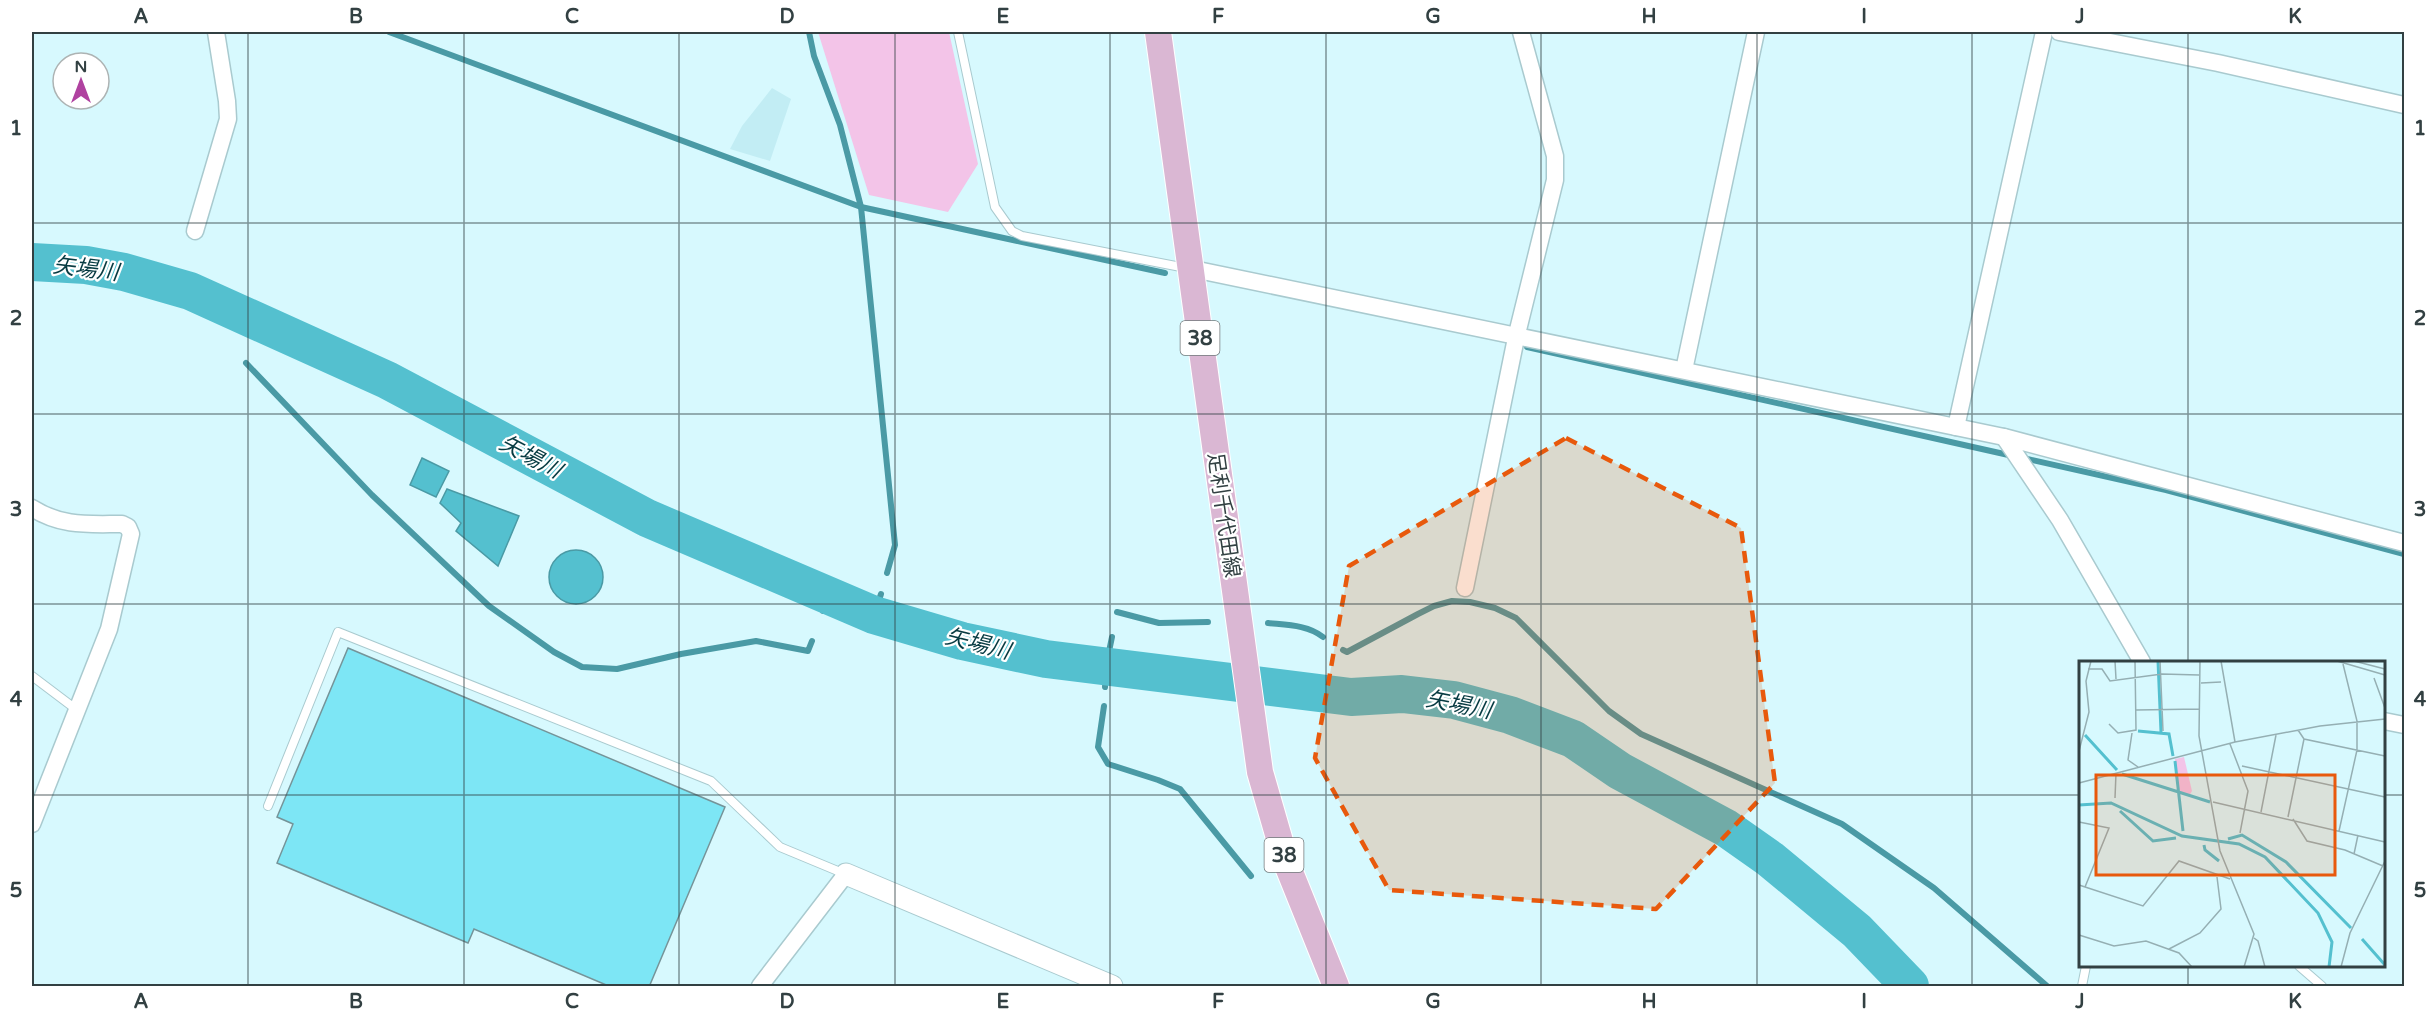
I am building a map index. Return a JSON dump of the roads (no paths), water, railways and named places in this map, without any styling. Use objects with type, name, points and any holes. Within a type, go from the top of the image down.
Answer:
[{"type":"main road","name":"足利千代田線","points":[[1158,32],[1193,269],[1203,365],[1260,772],[1299,898],[1336,987]]},
{"type":"street","points":[[195,231],[228,119],[216,32]]},
{"type":"street","points":[[1465,588],[1516,338],[1555,180],[1555,156],[1521,32]]},
{"type":"street","points":[[1684,370],[1756,32]]},
{"type":"street","points":[[1956,427],[2044,32]]},
{"type":"street","points":[[2060,32],[2218,63],[2404,105]]},
{"type":"street","points":[[1193,269],[1516,338],[1684,370],[2004,437],[2404,543]]},
{"type":"street","points":[[2004,437],[2060,520],[2141,661]]},
{"type":"street","points":[[32,508],[68,523],[99,526],[122,524],[130,530],[109,629],[32,824]]},
{"type":"street","points":[[2385,721],[2404,725]]},
{"type":"street","points":[[765,985],[846,874],[1112,987]]},
{"type":"lane","points":[[958,32],[995,207],[1012,231],[1022,236],[1193,269]]},
{"type":"lane","points":[[268,806],[338,632],[711,781],[780,847],[846,874]]},
{"type":"lane","points":[[32,676],[77,710]]},
{"type":"lane","points":[[2082,987],[2086,967]]},
{"type":"lane","points":[[2300,967],[2322,987]]},
{"type":"water","points":[[422,458],[449,471],[436,497],[410,485]]},
{"type":"water","points":[[447,489],[519,516],[498,566],[456,531],[461,523],[440,503]]},
{"type":"water","points":[[571,550],[581,550],[591,554],[599,562],[603,577],[599,592],[591,600],[581,604],[571,604],[561,600],[553,592],[549,582],[549,572],[553,562],[561,554]]},
{"type":"waterway","points":[[389,32],[861,207],[1165,273]]},
{"type":"waterway","points":[[809,32],[814,56],[840,125],[861,207],[895,545],[887,573]]},
{"type":"waterway","name":"矢場川","points":[[32,262],[86,265],[124,272],[190,291],[387,380],[647,518],[874,615],[962,641],[1046,659],[1351,697],[1402,694],[1454,700],[1510,715],[1573,739],[1620,771],[1726,828],[1770,859],[1857,931],[1910,986]]},
{"type":"waterway","points":[[1527,347],[2013,456]]},
{"type":"waterway","points":[[246,363],[372,495],[489,606],[554,652],[582,667],[617,669],[681,654],[756,641],[808,651],[812,641]]},
{"type":"waterway","points":[[2023,458],[2166,490],[2404,554]]},
{"type":"waterway","points":[[874,615],[881,594]]},
{"type":"waterway","points":[[823,611],[829,596]]},
{"type":"waterway","points":[[1343,650],[1347,652],[1434,606],[1452,601],[1470,602],[1495,608],[1516,618],[1609,711],[1641,734],[1842,824],[1934,888],[2047,986]]},
{"type":"waterway","points":[[1117,612],[1159,623],[1208,622]]},
{"type":"waterway","points":[[1268,623],[1304,628],[1323,637]]},
{"type":"waterway","points":[[1105,687],[1106,666],[1112,637]]},
{"type":"waterway","points":[[1104,706],[1098,747],[1108,764],[1180,789],[1251,876]]}]
